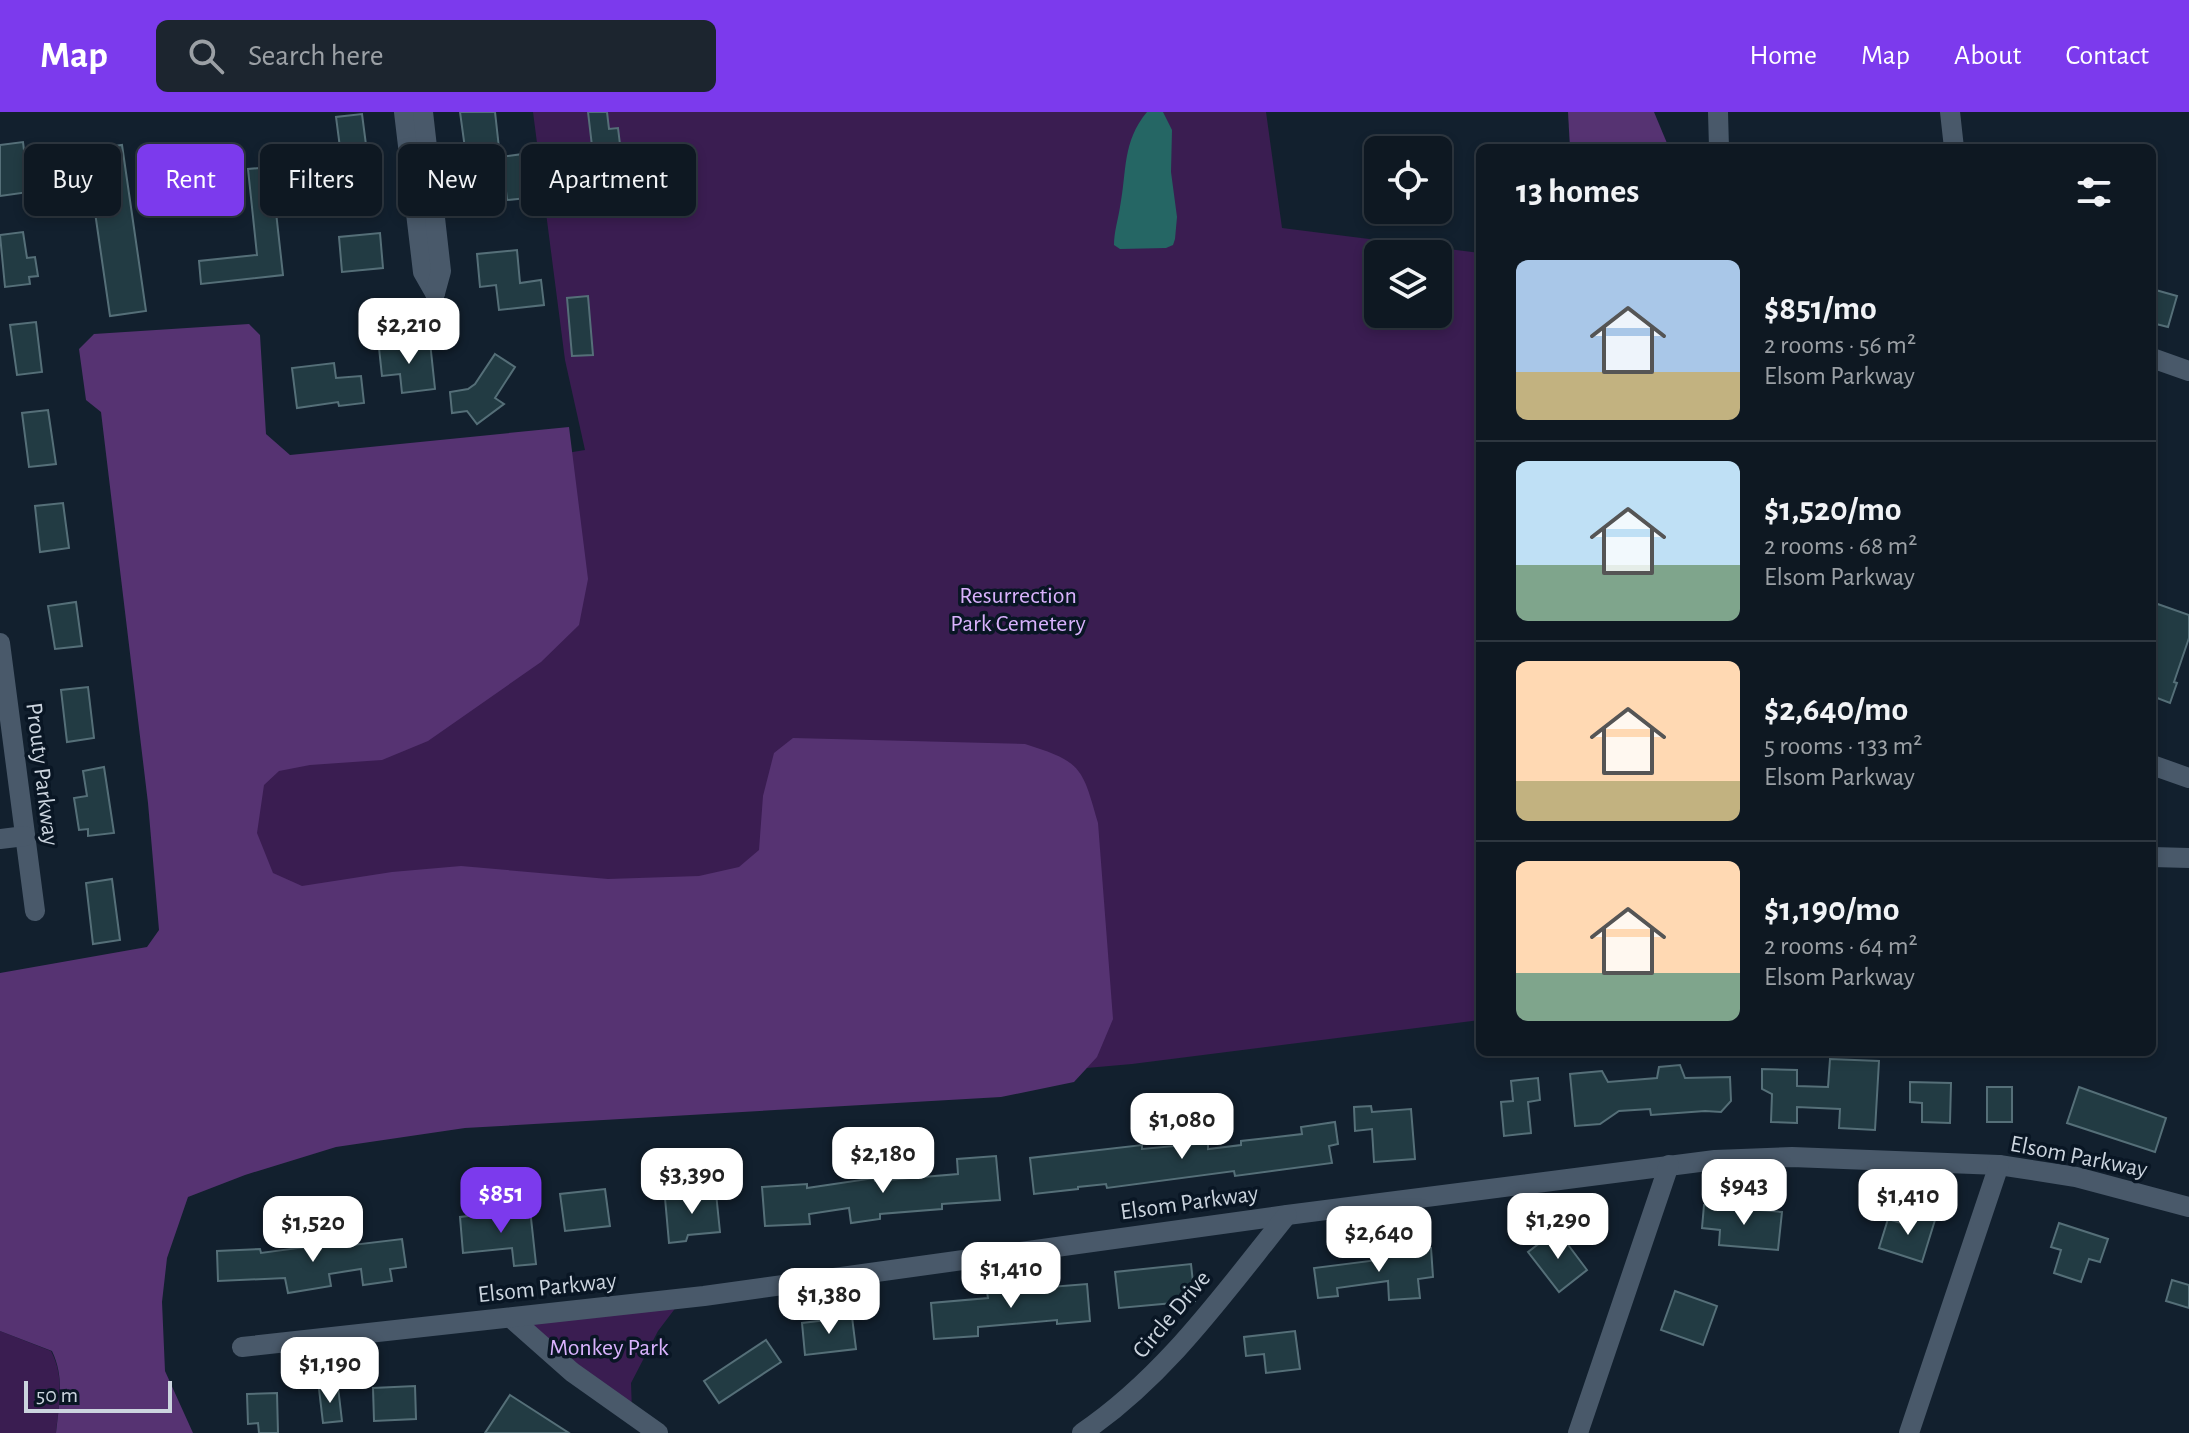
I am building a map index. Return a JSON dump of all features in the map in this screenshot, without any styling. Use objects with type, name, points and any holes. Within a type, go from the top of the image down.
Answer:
[{"type":"street","points":[[404,112],[423,272],[435,293],[441,271],[423,112]]},
{"type":"street","points":[[1718,112],[1719,144]]},
{"type":"street","points":[[1950,112],[1954,144]]},
{"type":"street","points":[[2156,359],[2189,371]]},
{"type":"street","name":"Prouty Parkway","points":[[0,643],[35,911]]},
{"type":"street","points":[[2156,766],[2189,778]]},
{"type":"street","points":[[0,839],[25,836]]},
{"type":"street","points":[[2156,857],[2189,858]]},
{"type":"street","name":"Elsom Parkway","points":[[242,1347],[704,1296],[1669,1165],[1792,1157],[1999,1165],[2076,1177],[2189,1207]]},
{"type":"street","points":[[1578,1433],[1669,1165]]},
{"type":"street","points":[[1909,1433],[1999,1165]]},
{"type":"street","name":"Circle Drive","points":[[1082,1433],[1121,1406],[1168,1361],[1287,1215]]},
{"type":"street","points":[[511,1318],[583,1380],[658,1433]]},
{"type":"green space","name":"Resurrection Park Cemetery","points":[[533,112],[1266,112],[1282,228],[1377,240],[1364,240],[1364,328],[1452,328],[1452,249],[1476,252],[1476,1021],[1132,1064],[215,1146],[132,524],[585,450],[565,360],[546,216],[696,216],[696,144],[537,144]]},
{"type":"green space","name":"Monkey Park","points":[[683,1298],[658,1331],[631,1383],[632,1412],[528,1324]]},
{"type":"green space","points":[[0,1331],[51,1351],[60,1381],[56,1433],[0,1433]]},
{"type":"shaded area","points":[[1147,112],[1163,112],[1172,130],[1171,172],[1177,217],[1175,239],[1173,245],[1166,248],[1120,249],[1114,245],[1114,240],[1129,146]]},
{"type":"shaded area","points":[[1568,112],[1654,112],[1667,144],[1570,144]]},
{"type":"shaded area","points":[[249,324],[260,335],[266,434],[290,455],[569,427],[588,579],[579,625],[541,662],[428,741],[382,760],[310,765],[279,771],[264,785],[257,833],[273,873],[302,886],[392,872],[461,866],[608,879],[699,876],[739,867],[759,850],[763,796],[774,753],[793,738],[1025,744],[1058,756],[1077,769],[1093,804],[1098,823],[1113,1019],[1097,1057],[1074,1082],[1001,1097],[465,1128],[336,1147],[245,1175],[188,1197],[167,1258],[162,1302],[165,1371],[193,1433],[56,1433],[60,1381],[52,1351],[0,1331],[0,973],[147,947],[159,930],[148,803],[101,412],[86,400],[79,349],[94,334]]},
{"type":"building","points":[[460,112],[495,112],[499,144],[464,144]]},
{"type":"building","points":[[588,112],[607,112],[609,129],[618,128],[620,144],[592,144]]},
{"type":"building","points":[[362,114],[366,144],[340,144],[336,117]]},
{"type":"building","points":[[23,142],[24,193],[0,196],[0,145]]},
{"type":"building","points":[[121,145],[146,311],[110,316],[96,216],[121,216]]},
{"type":"building","points":[[521,154],[521,199],[507,200],[505,156]]},
{"type":"building","points":[[260,168],[260,216],[276,216],[283,275],[201,284],[199,261],[257,255],[248,169]]},
{"type":"building","points":[[23,232],[27,258],[35,257],[38,276],[29,277],[30,284],[5,287],[0,235]]},
{"type":"building","points":[[380,233],[383,268],[342,272],[339,237]]},
{"type":"building","points":[[517,250],[520,283],[541,280],[544,305],[499,310],[496,285],[480,287],[477,254]]},
{"type":"building","points":[[2156,290],[2177,296],[2168,327],[2156,324]]},
{"type":"building","points":[[588,296],[593,355],[572,356],[567,298]]},
{"type":"building","points":[[36,322],[42,372],[17,375],[10,325]]},
{"type":"building","points":[[430,342],[435,389],[402,393],[400,374],[382,376],[379,348]]},
{"type":"building","points":[[495,354],[515,367],[495,398],[504,404],[477,424],[467,411],[452,413],[450,392],[468,389],[475,384]]},
{"type":"building","points":[[334,363],[336,378],[361,376],[364,403],[339,406],[338,402],[297,408],[292,368]]},
{"type":"building","points":[[48,410],[56,464],[29,467],[22,413]]},
{"type":"building","points":[[63,503],[69,548],[40,552],[35,506]]},
{"type":"building","points":[[76,602],[82,646],[55,649],[48,606]]},
{"type":"building","points":[[2156,603],[2189,615],[2189,638],[2170,703],[2156,698]]},
{"type":"building","points":[[88,687],[94,738],[67,742],[61,690]]},
{"type":"building","points":[[104,767],[114,833],[88,836],[88,829],[79,830],[74,798],[87,796],[83,771]]},
{"type":"building","points":[[112,879],[120,940],[93,944],[86,883]]},
{"type":"building","points":[[1830,1059],[1879,1061],[1875,1130],[1839,1128],[1840,1109],[1797,1107],[1797,1123],[1771,1122],[1772,1094],[1762,1089],[1762,1069],[1797,1070],[1797,1086],[1828,1087]]},
{"type":"building","points":[[1680,1065],[1685,1078],[1730,1077],[1731,1101],[1721,1112],[1651,1115],[1650,1109],[1619,1111],[1600,1124],[1575,1126],[1570,1074],[1602,1071],[1608,1082],[1657,1078],[1659,1067]]},
{"type":"building","points":[[1538,1078],[1540,1100],[1528,1102],[1531,1133],[1504,1136],[1501,1102],[1513,1101],[1511,1081]]},
{"type":"building","points":[[1910,1082],[1951,1083],[1950,1123],[1922,1122],[1922,1103],[1910,1102]]},
{"type":"building","points":[[1987,1087],[2012,1087],[2012,1122],[1987,1122]]},
{"type":"building","points":[[2079,1087],[2166,1118],[2155,1152],[2067,1123]]},
{"type":"building","points":[[1371,1106],[1372,1112],[1411,1109],[1415,1159],[1374,1162],[1372,1129],[1355,1131],[1354,1107]]},
{"type":"building","points":[[1335,1122],[1338,1144],[1329,1146],[1332,1163],[1235,1176],[1234,1171],[1034,1194],[1030,1158],[1142,1145],[1142,1149],[1208,1143],[1208,1149],[1241,1145],[1241,1141],[1302,1134],[1301,1127]]},
{"type":"building","points":[[996,1156],[1000,1200],[942,1204],[942,1209],[880,1214],[880,1219],[851,1223],[849,1208],[809,1214],[810,1224],[765,1226],[762,1187],[807,1184],[807,1188],[874,1178],[875,1181],[958,1174],[957,1159]]},
{"type":"building","points":[[605,1189],[610,1226],[565,1231],[560,1194]]},
{"type":"building","points":[[716,1193],[720,1232],[688,1235],[686,1241],[669,1243],[665,1198]]},
{"type":"building","points":[[1704,1205],[1782,1212],[1778,1250],[1719,1245],[1720,1230],[1702,1228]]},
{"type":"building","points":[[530,1209],[536,1264],[514,1266],[512,1248],[463,1253],[460,1217]]},
{"type":"building","points":[[1914,1213],[1935,1220],[1922,1262],[1879,1248],[1888,1219],[1911,1226]]},
{"type":"building","points":[[2059,1223],[2108,1239],[2100,1262],[2089,1259],[2081,1282],[2054,1273],[2061,1250],[2051,1247]]},
{"type":"building","points":[[1557,1230],[1587,1270],[1559,1292],[1528,1252]]},
{"type":"building","points":[[402,1239],[406,1267],[390,1269],[392,1281],[363,1285],[361,1269],[329,1274],[331,1286],[288,1293],[285,1278],[218,1281],[217,1251],[260,1249],[261,1253],[335,1243],[336,1247]]},
{"type":"building","points":[[1431,1248],[1433,1277],[1418,1279],[1420,1298],[1389,1300],[1388,1281],[1337,1288],[1338,1296],[1318,1298],[1314,1268],[1386,1259],[1385,1252]]},
{"type":"building","points":[[1191,1264],[1195,1301],[1119,1308],[1115,1272]]},
{"type":"building","points":[[2172,1280],[2189,1285],[2189,1308],[2166,1301]]},
{"type":"building","points":[[1087,1284],[1090,1321],[1057,1324],[1057,1320],[978,1327],[978,1336],[934,1339],[931,1303],[988,1298],[987,1292]]},
{"type":"building","points":[[1675,1291],[1717,1306],[1703,1345],[1661,1330]]},
{"type":"building","points":[[852,1317],[856,1349],[805,1355],[802,1323]]},
{"type":"building","points":[[1295,1331],[1300,1369],[1266,1373],[1264,1354],[1246,1356],[1244,1337]]},
{"type":"building","points":[[766,1340],[781,1362],[719,1403],[704,1381]]},
{"type":"building","points":[[415,1386],[416,1419],[374,1421],[373,1388]]},
{"type":"building","points":[[338,1387],[342,1421],[323,1423],[319,1389]]},
{"type":"building","points":[[277,1393],[278,1433],[259,1433],[258,1423],[248,1424],[247,1394]]},
{"type":"building","points":[[510,1395],[569,1433],[485,1433]]}]
